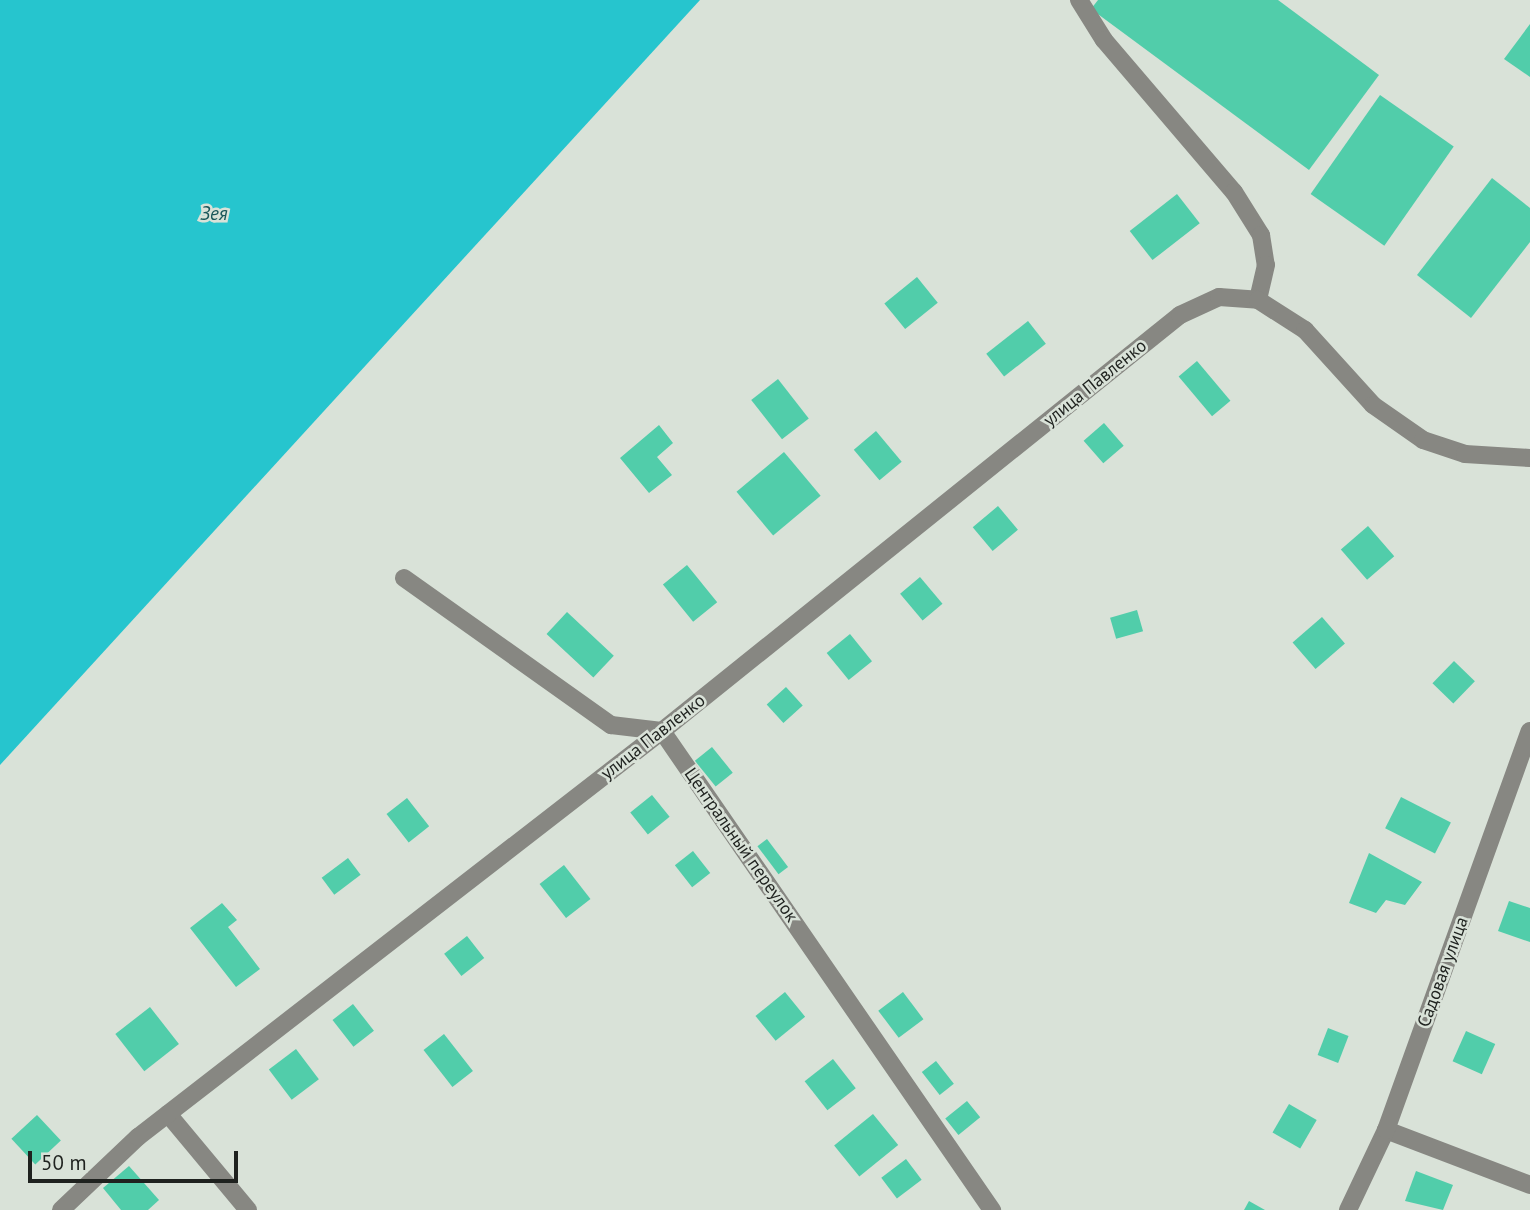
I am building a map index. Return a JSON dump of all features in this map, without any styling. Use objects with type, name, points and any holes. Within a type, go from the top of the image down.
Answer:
[{"type":"street","points":[[1079,0],[1104,40],[1234,192],[1261,235],[1266,265],[1258,300],[1305,330],[1373,405],[1423,440],[1465,454],[1530,458]]},
{"type":"street","name":"улица Павленко","points":[[61,1210],[168,1114],[662,731],[1180,315],[1219,297],[1258,300]]},
{"type":"street","points":[[404,579],[611,725],[662,731]]},
{"type":"street","name":"Центральный переулок","points":[[662,731],[992,1210]]},
{"type":"street","name":"Садовая улица","points":[[1348,1210],[1386,1130],[1530,731]]},
{"type":"street","points":[[168,1114],[248,1210]]},
{"type":"street","points":[[1386,1130],[1530,1185]]},
{"type":"water","name":"Зея","points":[[0,0],[700,0],[0,765]]},
{"type":"building","points":[[1098,0],[1278,0],[1379,75],[1309,170],[1091,9]]},
{"type":"building","points":[[1530,24],[1530,77],[1504,59]]},
{"type":"building","points":[[1380,95],[1454,147],[1384,246],[1311,194]]},
{"type":"building","points":[[1492,178],[1530,208],[1530,242],[1471,318],[1417,275]]},
{"type":"building","points":[[1177,194],[1200,223],[1152,260],[1130,231]]},
{"type":"building","points":[[917,277],[938,303],[905,329],[884,303]]},
{"type":"building","points":[[1028,321],[1046,344],[1004,376],[986,354]]},
{"type":"building","points":[[1197,361],[1230,401],[1212,416],[1179,376]]},
{"type":"building","points":[[778,379],[809,418],[782,439],[751,400]]},
{"type":"building","points":[[1104,423],[1124,446],[1103,463],[1084,441]]},
{"type":"building","points":[[659,425],[673,443],[657,457],[672,475],[649,493],[620,458]]},
{"type":"building","points":[[876,431],[902,462],[879,480],[854,450]]},
{"type":"building","points":[[784,452],[821,496],[773,536],[737,492]]},
{"type":"building","points":[[998,506],[1018,530],[993,551],[973,527]]},
{"type":"building","points":[[1368,526],[1394,556],[1367,580],[1341,550]]},
{"type":"building","points":[[687,565],[717,602],[693,622],[663,585]]},
{"type":"building","points":[[920,577],[942,604],[923,621],[900,594]]},
{"type":"building","points":[[1137,610],[1143,631],[1116,639],[1110,618]]},
{"type":"building","points":[[567,612],[614,656],[593,678],[547,634]]},
{"type":"building","points":[[1322,617],[1345,643],[1316,669],[1293,643]]},
{"type":"building","points":[[850,634],[872,661],[849,680],[827,653]]},
{"type":"building","points":[[1454,661],[1475,681],[1453,703],[1432,683]]},
{"type":"building","points":[[786,687],[803,706],[783,723],[767,704]]},
{"type":"building","points":[[712,747],[733,773],[716,786],[695,761]]},
{"type":"building","points":[[652,795],[670,817],[648,834],[630,813]]},
{"type":"building","points":[[1401,797],[1451,822],[1435,854],[1385,828]]},
{"type":"building","points":[[407,798],[429,826],[409,842],[387,814]]},
{"type":"building","points":[[767,839],[788,867],[778,874],[757,846]]},
{"type":"building","points":[[693,851],[710,873],[692,887],[675,865]]},
{"type":"building","points":[[1369,853],[1422,882],[1405,905],[1386,900],[1376,913],[1349,903]]},
{"type":"building","points":[[348,858],[361,875],[334,895],[322,878]]},
{"type":"building","points":[[564,865],[590,899],[566,918],[540,884]]},
{"type":"building","points":[[1509,901],[1530,908],[1530,942],[1498,931]]},
{"type":"building","points":[[222,903],[237,920],[228,927],[260,969],[236,987],[190,928]]},
{"type":"building","points":[[467,936],[484,958],[461,976],[444,954]]},
{"type":"building","points":[[785,992],[805,1017],[776,1041],[755,1016]]},
{"type":"building","points":[[903,992],[923,1019],[899,1038],[878,1011]]},
{"type":"building","points":[[353,1004],[374,1031],[353,1047],[333,1020]]},
{"type":"building","points":[[150,1007],[179,1044],[144,1071],[115,1034]]},
{"type":"building","points":[[1328,1028],[1349,1036],[1338,1063],[1318,1055]]},
{"type":"building","points":[[1466,1031],[1495,1044],[1482,1074],[1453,1061]]},
{"type":"building","points":[[444,1034],[473,1071],[452,1087],[424,1050]]},
{"type":"building","points":[[296,1049],[319,1079],[292,1100],[269,1069]]},
{"type":"building","points":[[833,1059],[856,1088],[827,1110],[805,1081]]},
{"type":"building","points":[[936,1061],[954,1084],[940,1095],[922,1072]]},
{"type":"building","points":[[967,1101],[980,1117],[958,1135],[945,1119]]},
{"type":"building","points":[[1289,1104],[1317,1120],[1300,1149],[1272,1133]]},
{"type":"building","points":[[873,1114],[898,1145],[859,1177],[834,1145]]},
{"type":"building","points":[[37,1115],[61,1141],[35,1164],[11,1139]]},
{"type":"building","points":[[906,1159],[922,1180],[897,1198],[881,1178]]},
{"type":"building","points":[[129,1166],[159,1200],[148,1210],[121,1210],[103,1188]]},
{"type":"building","points":[[1416,1171],[1453,1185],[1443,1210],[1405,1201]]},
{"type":"building","points":[[1249,1201],[1265,1210],[1244,1210]]}]
